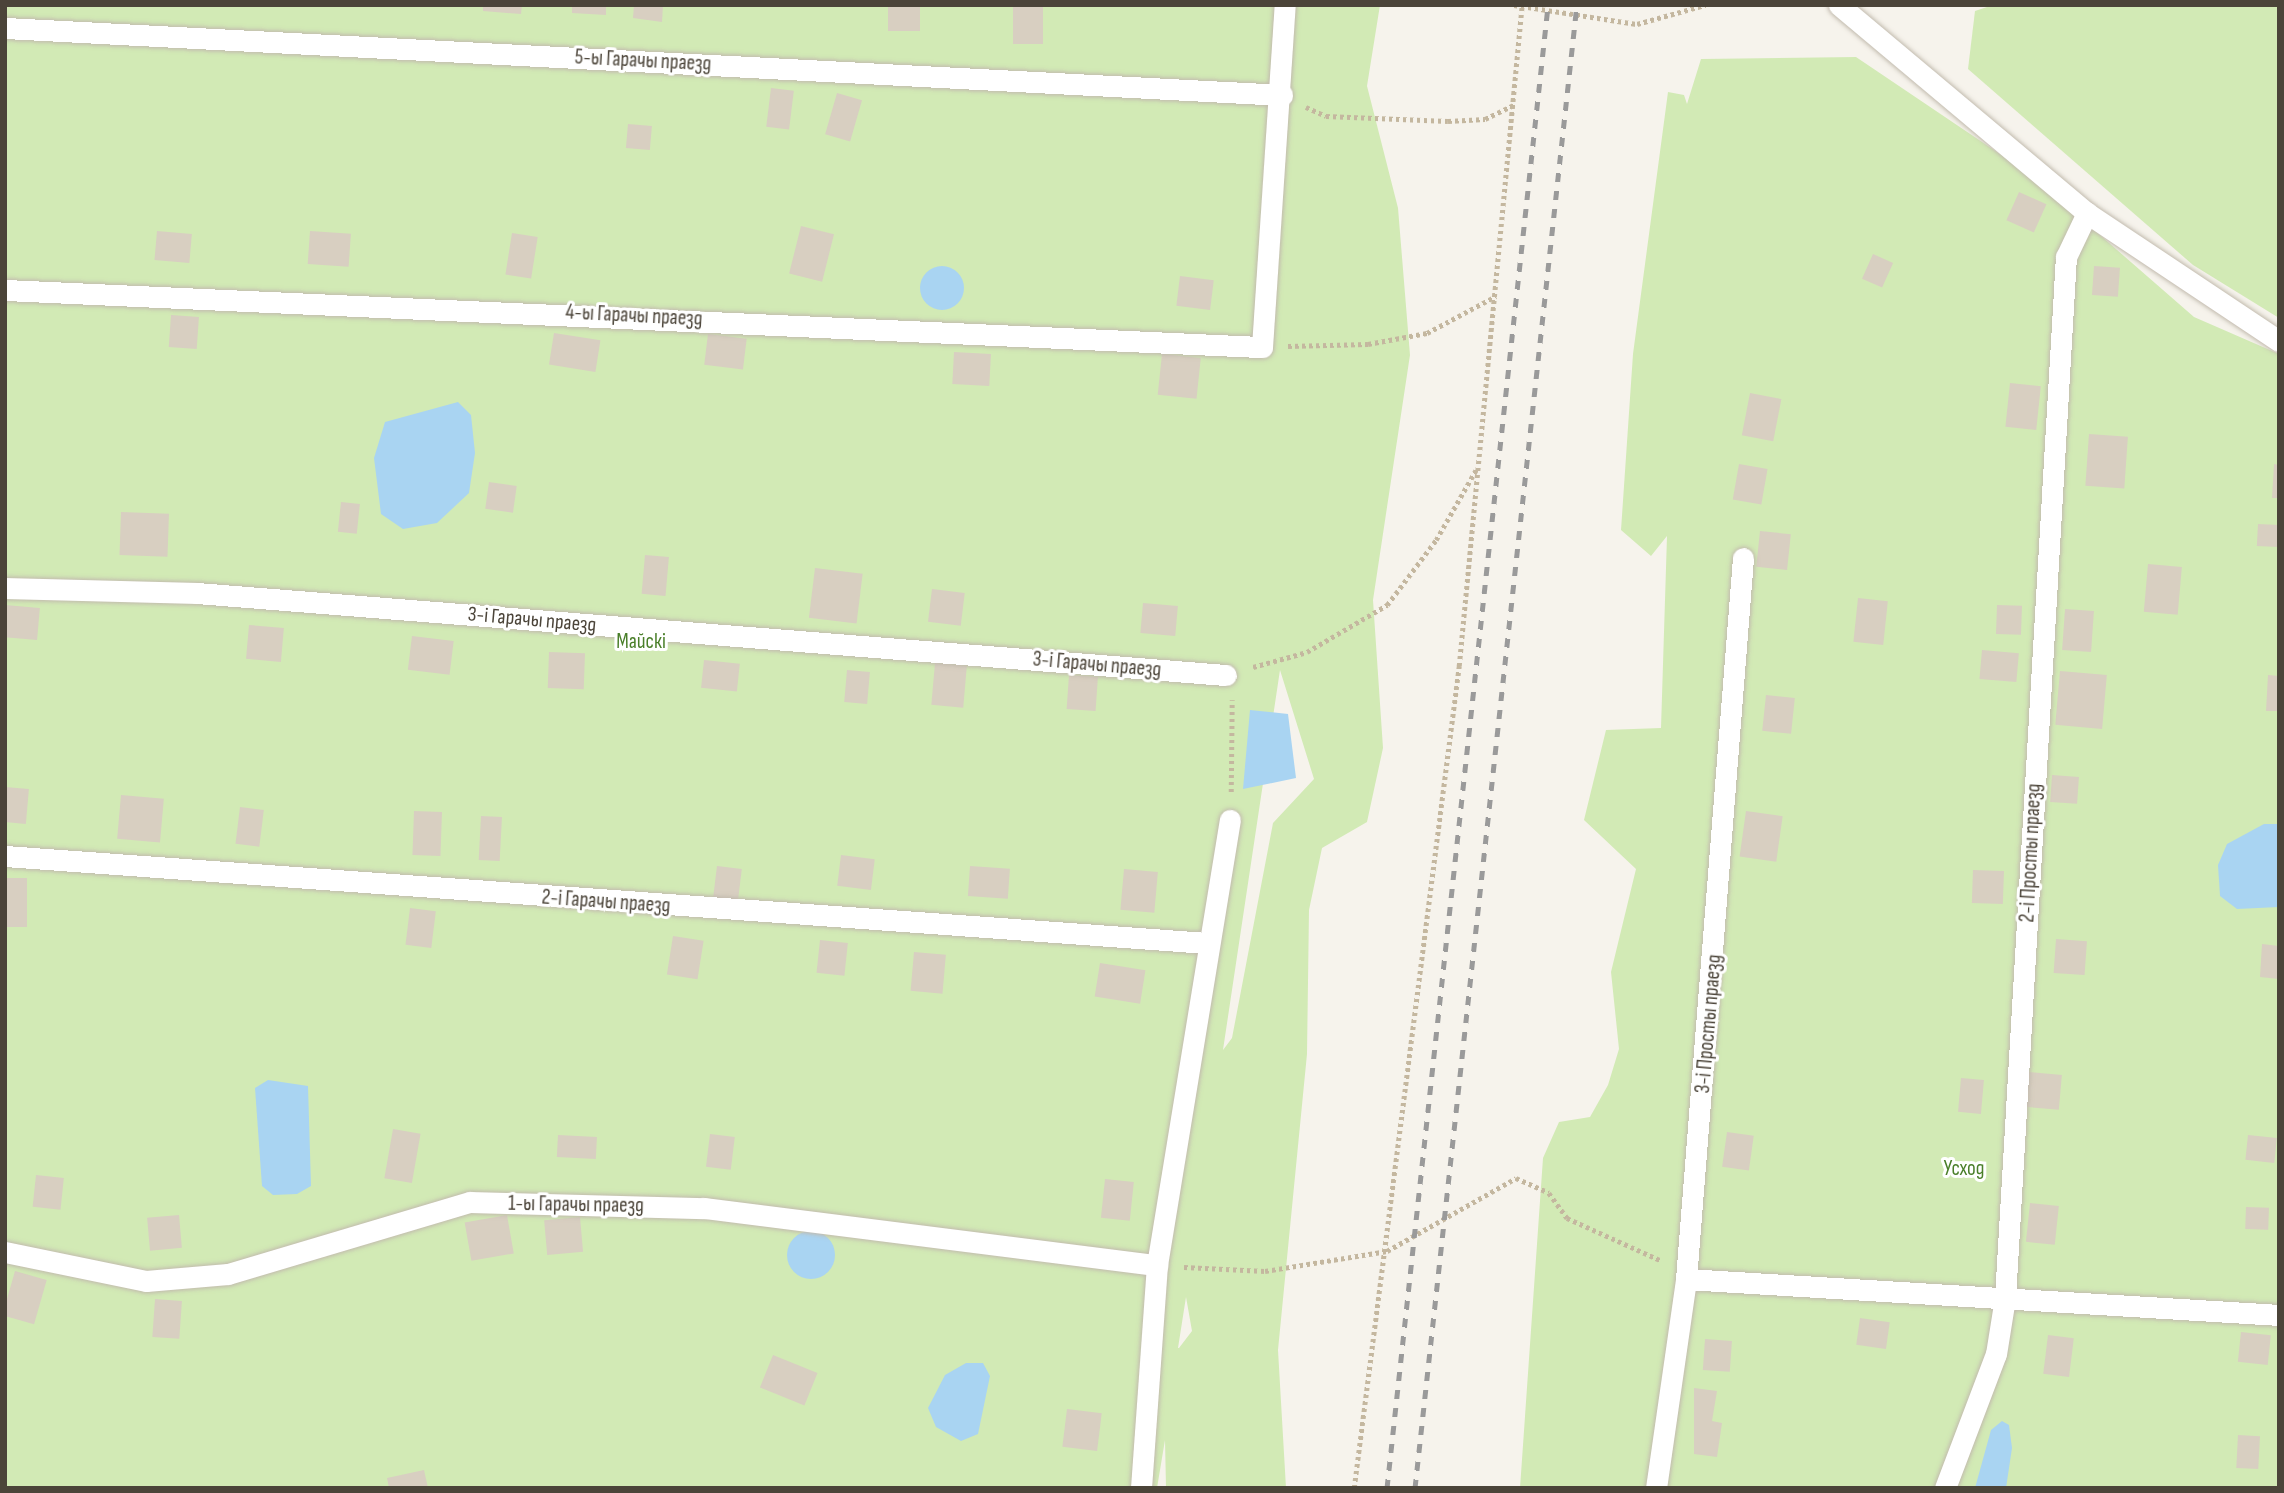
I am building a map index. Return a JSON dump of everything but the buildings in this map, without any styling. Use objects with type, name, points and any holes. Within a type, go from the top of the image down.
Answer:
[{"type":"lane","points":[[1262,347],[1282,95],[1284,5]]},
{"type":"lane","points":[[1839,5],[2087,213],[2279,341]]},
{"type":"lane","name":"5-ы Гарачы праезд","points":[[5,27],[1282,95]]},
{"type":"lane","name":"2-і Просты праезд","points":[[1945,1488],[1996,1354],[2005,1298],[2066,257],[2087,213]]},
{"type":"lane","name":"4-ы Гарачы праезд","points":[[5,289],[1262,347]]},
{"type":"lane","name":"3-і Просты праезд","points":[[1656,1488],[1686,1279],[1743,558]]},
{"type":"lane","name":"3-і Гарачы праезд","points":[[5,588],[197,593],[1226,675]]},
{"type":"lane","points":[[1141,1488],[1157,1265],[1207,943],[1230,820]]},
{"type":"lane","name":"2-і Гарачы праезд","points":[[5,856],[1207,943]]},
{"type":"lane","name":"1-ы Гарачы праезд","points":[[5,1252],[146,1281],[228,1273],[470,1202],[704,1208],[1157,1265]]},
{"type":"lane","points":[[1686,1279],[2279,1315]]},
{"type":"path","points":[[1514,5],[1522,8],[1576,11],[1637,24],[1705,5]]},
{"type":"path","points":[[1354,1488],[1387,1251],[1479,464],[1517,104],[1522,8]]},
{"type":"path","points":[[1282,95],[1325,116],[1448,121],[1485,119],[1517,104]]},
{"type":"path","points":[[1262,347],[1368,344],[1427,333],[1497,296]]},
{"type":"path","points":[[1230,820],[1236,713],[1226,675],[1307,652],[1387,605],[1436,540],[1479,464]]},
{"type":"path","points":[[1157,1265],[1265,1271],[1387,1251],[1516,1178],[1549,1193],[1567,1219],[1656,1256],[1686,1279]]},
{"type":"green space","name":"Майскі","points":[[5,5],[1380,5],[1367,86],[1398,208],[1410,355],[1373,600],[1383,748],[1367,822],[1322,848],[1309,910],[1307,1054],[1278,1350],[1286,1488],[1166,1488],[1165,1440],[1157,1488],[5,1488]],"holes":[[[1280,670],[1314,779],[1273,823],[1232,1038],[1223,1050]],[[1186,1297],[1192,1331],[1178,1348]]]},
{"type":"green space","points":[[1993,5],[2279,5],[2279,318],[2193,265],[1968,69],[1975,11]]},
{"type":"green space","name":"Усход","points":[[1856,57],[2031,175],[2194,317],[2279,354],[2279,1488],[1520,1488],[1543,1158],[1559,1122],[1590,1117],[1608,1085],[1619,1049],[1611,972],[1636,869],[1584,820],[1606,730],[1661,728],[1667,536],[1651,556],[1621,530],[1633,354],[1668,92],[1684,95],[1687,104],[1701,59]]},
{"type":"water","points":[[942,266],[958,272],[964,288],[958,304],[942,310],[926,304],[920,288],[926,272]]},
{"type":"water","points":[[458,402],[471,415],[475,453],[469,493],[437,523],[403,529],[381,514],[374,458],[385,422]]},
{"type":"water","points":[[1250,710],[1288,714],[1296,778],[1243,789]]},
{"type":"water","points":[[2264,824],[2279,824],[2279,907],[2237,909],[2220,896],[2218,865],[2227,844]]},
{"type":"water","points":[[268,1080],[308,1086],[311,1186],[297,1194],[273,1195],[262,1186],[255,1088]]},
{"type":"water","points":[[811,1231],[828,1238],[835,1255],[828,1272],[811,1279],[794,1272],[787,1255],[794,1238]]},
{"type":"water","points":[[966,1363],[983,1363],[990,1376],[978,1434],[961,1441],[936,1427],[928,1408],[945,1375]]},
{"type":"water","points":[[2002,1421],[2009,1425],[2012,1448],[2006,1488],[1975,1488],[1991,1430]]},
{"type":"railway","points":[[1387,1488],[1548,5]]},
{"type":"railway","points":[[1415,1488],[1577,5]]}]
